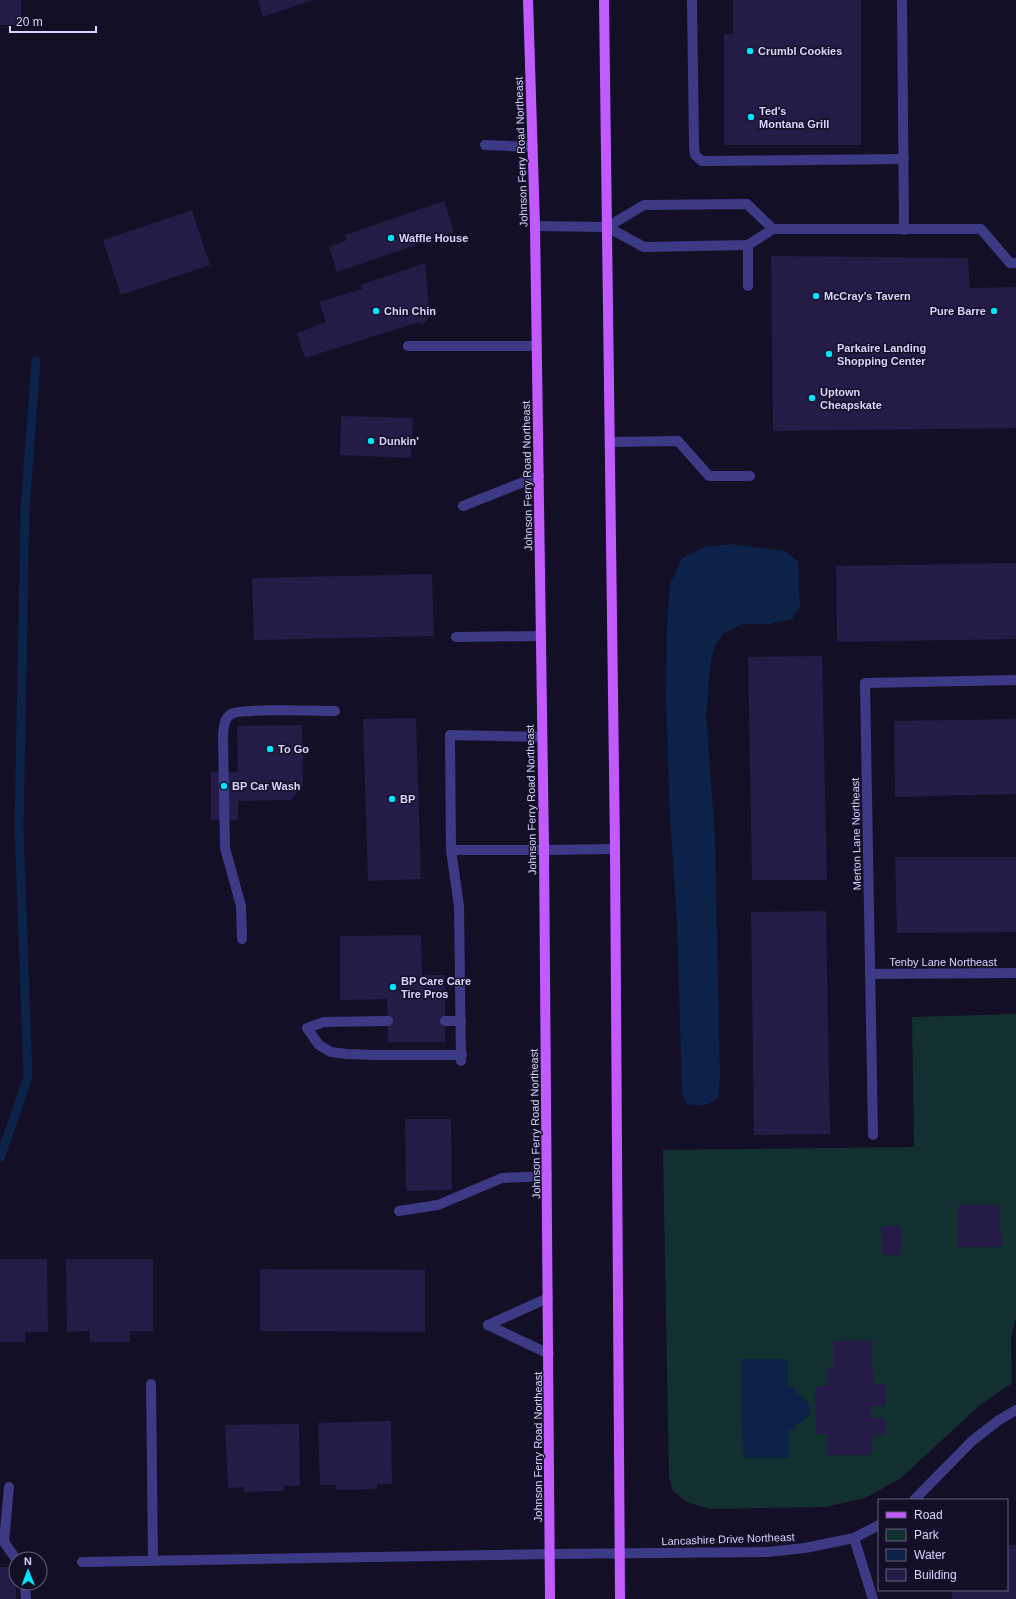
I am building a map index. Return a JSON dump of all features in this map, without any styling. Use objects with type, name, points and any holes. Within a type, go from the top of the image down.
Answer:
[{"type":"main road","name":"Johnson Ferry Road Northeast","points":[[528,0],[535,226],[539,476],[551,1554],[550,1599]]},
{"type":"main road","points":[[604,0],[615,849],[621,1554],[620,1599]]},
{"type":"street","points":[[692,0],[694,146],[695,155],[702,161],[904,159]]},
{"type":"street","points":[[902,0],[904,230]]},
{"type":"street","points":[[485,145],[533,147]]},
{"type":"street","points":[[607,226],[644,205],[747,204],[773,229]]},
{"type":"street","points":[[535,226],[607,226],[644,246],[748,245],[773,229],[981,229],[1010,263],[1016,263]]},
{"type":"street","points":[[748,245],[748,286]]},
{"type":"street","points":[[408,346],[537,346]]},
{"type":"street","points":[[610,442],[678,441],[709,476],[750,476]]},
{"type":"street","points":[[463,506],[539,476]]},
{"type":"street","points":[[456,637],[541,636]]},
{"type":"street","name":"Merton Lane Northeast","points":[[873,1135],[865,683],[1016,680]]},
{"type":"street","points":[[242,939],[241,906],[225,848],[223,736],[225,721],[232,714],[255,711],[335,711]]},
{"type":"street","points":[[388,1021],[324,1022],[308,1028],[319,1045],[331,1052],[462,1058],[459,906],[451,850],[450,735],[542,738]]},
{"type":"street","points":[[451,850],[615,849]]},
{"type":"street","name":"Tenby Lane Northeast","points":[[870,974],[1016,973]]},
{"type":"street","points":[[446,1021],[461,1021]]},
{"type":"street","points":[[399,1211],[438,1206],[502,1178],[547,1176]]},
{"type":"street","points":[[548,1298],[488,1325],[549,1354]]},
{"type":"street","points":[[151,1384],[154,1560]]},
{"type":"street","points":[[915,1499],[972,1441],[999,1420],[1016,1410]]},
{"type":"street","points":[[9,1486],[4,1542],[10,1551]]},
{"type":"street","name":"Lancashire Drive Northeast","points":[[82,1562],[767,1552],[805,1548],[854,1538],[878,1526]]},
{"type":"street","points":[[854,1538],[873,1599]]},
{"type":"green space","points":[[1016,1014],[1016,1318],[1011,1337],[1012,1383],[981,1404],[901,1478],[865,1498],[826,1507],[710,1509],[687,1502],[673,1491],[669,1477],[663,1150],[914,1147],[912,1017]]},
{"type":"water","points":[[732,544],[785,551],[798,561],[800,607],[792,619],[769,624],[743,624],[724,633],[715,646],[711,660],[706,715],[715,837],[720,1076],[718,1098],[704,1105],[696,1105],[687,1104],[682,1093],[677,922],[670,818],[666,698],[667,624],[670,584],[682,558],[705,547]]},
{"type":"water","points":[[741,1359],[788,1359],[788,1387],[795,1387],[795,1393],[806,1400],[810,1409],[807,1418],[796,1424],[796,1430],[789,1430],[789,1458],[743,1458]]},
{"type":"building","points":[[0,0],[21,0],[21,25],[0,25]]},
{"type":"building","points":[[258,0],[313,0],[263,17]]},
{"type":"building","points":[[733,0],[861,0],[861,145],[724,145],[724,34],[733,34]]},
{"type":"building","name":"Waffle House","points":[[444,201],[454,232],[337,272],[329,247],[347,240],[345,235]]},
{"type":"building","points":[[192,210],[210,265],[121,295],[103,240]]},
{"type":"building","points":[[771,256],[968,258],[970,288],[1016,287],[1016,428],[773,431]]},
{"type":"building","name":"Chin Chin","points":[[425,263],[429,310],[433,312],[422,325],[419,322],[305,358],[297,333],[326,322],[319,302],[362,289],[360,285]]},
{"type":"building","points":[[341,416],[413,418],[411,458],[340,455]]},
{"type":"building","points":[[1016,563],[1016,639],[837,642],[836,566]]},
{"type":"building","points":[[432,574],[434,636],[254,640],[252,578]]},
{"type":"building","points":[[822,656],[827,880],[752,880],[748,657]]},
{"type":"building","name":"BP","points":[[416,718],[421,879],[368,881],[363,719]]},
{"type":"building","points":[[1016,719],[1016,794],[895,797],[894,721]]},
{"type":"building","name":"To Go","points":[[302,725],[303,785],[291,800],[238,801],[238,820],[211,820],[211,772],[238,772],[237,726]]},
{"type":"building","points":[[895,857],[1016,857],[1016,932],[897,933]]},
{"type":"building","points":[[826,911],[830,1134],[754,1135],[751,912]]},
{"type":"building","name":"BP Care Care Tire Pros","points":[[421,935],[422,975],[445,975],[445,1042],[388,1042],[387,999],[340,1000],[340,936]]},
{"type":"building","points":[[405,1119],[451,1119],[452,1190],[406,1191]]},
{"type":"building","points":[[958,1205],[1000,1205],[1001,1247],[958,1247]]},
{"type":"building","points":[[881,1226],[901,1226],[901,1255],[882,1255]]},
{"type":"building","points":[[0,1259],[47,1259],[48,1332],[25,1332],[25,1342],[0,1342]]},
{"type":"building","points":[[66,1259],[153,1259],[153,1331],[130,1331],[130,1342],[90,1342],[90,1331],[67,1332]]},
{"type":"building","points":[[260,1269],[425,1270],[425,1332],[260,1331]]},
{"type":"building","points":[[872,1340],[873,1384],[886,1384],[886,1406],[871,1406],[871,1418],[885,1418],[885,1435],[872,1436],[872,1455],[828,1455],[828,1434],[816,1434],[815,1386],[828,1386],[828,1367],[834,1367],[834,1341]]},
{"type":"building","points":[[391,1421],[392,1484],[377,1484],[377,1489],[336,1490],[336,1485],[320,1485],[318,1423]]},
{"type":"building","points":[[299,1424],[300,1486],[284,1486],[284,1491],[244,1492],[244,1487],[228,1488],[225,1425]]},
{"type":"building","points":[[1008,1545],[1016,1545],[1016,1599],[952,1599],[952,1591],[1008,1591]]},
{"type":"building","points":[[0,1567],[8,1567],[8,1591],[16,1591],[16,1599],[0,1599]]},
{"type":"waterway","points":[[0,1158],[28,1077],[19,828],[25,510],[36,361]]},
{"type":"place","name":"Crumbl Cookies","points":[[750,51]]},
{"type":"place","name":"Ted's Montana Grill","points":[[751,117]]},
{"type":"place","name":"Waffle House","points":[[391,238]]},
{"type":"place","name":"McCray's Tavern","points":[[816,296]]},
{"type":"place","name":"Chin Chin","points":[[376,311]]},
{"type":"place","name":"Pure Barre","points":[[994,311]]},
{"type":"place","name":"Parkaire Landing Shopping Center","points":[[829,354]]},
{"type":"place","name":"Uptown Cheapskate","points":[[812,398]]},
{"type":"place","name":"Dunkin'","points":[[371,441]]},
{"type":"place","name":"To Go","points":[[270,749]]},
{"type":"place","name":"BP Car Wash","points":[[224,786]]},
{"type":"place","name":"BP","points":[[392,799]]},
{"type":"place","name":"BP Care Care Tire Pros","points":[[393,987]]}]
